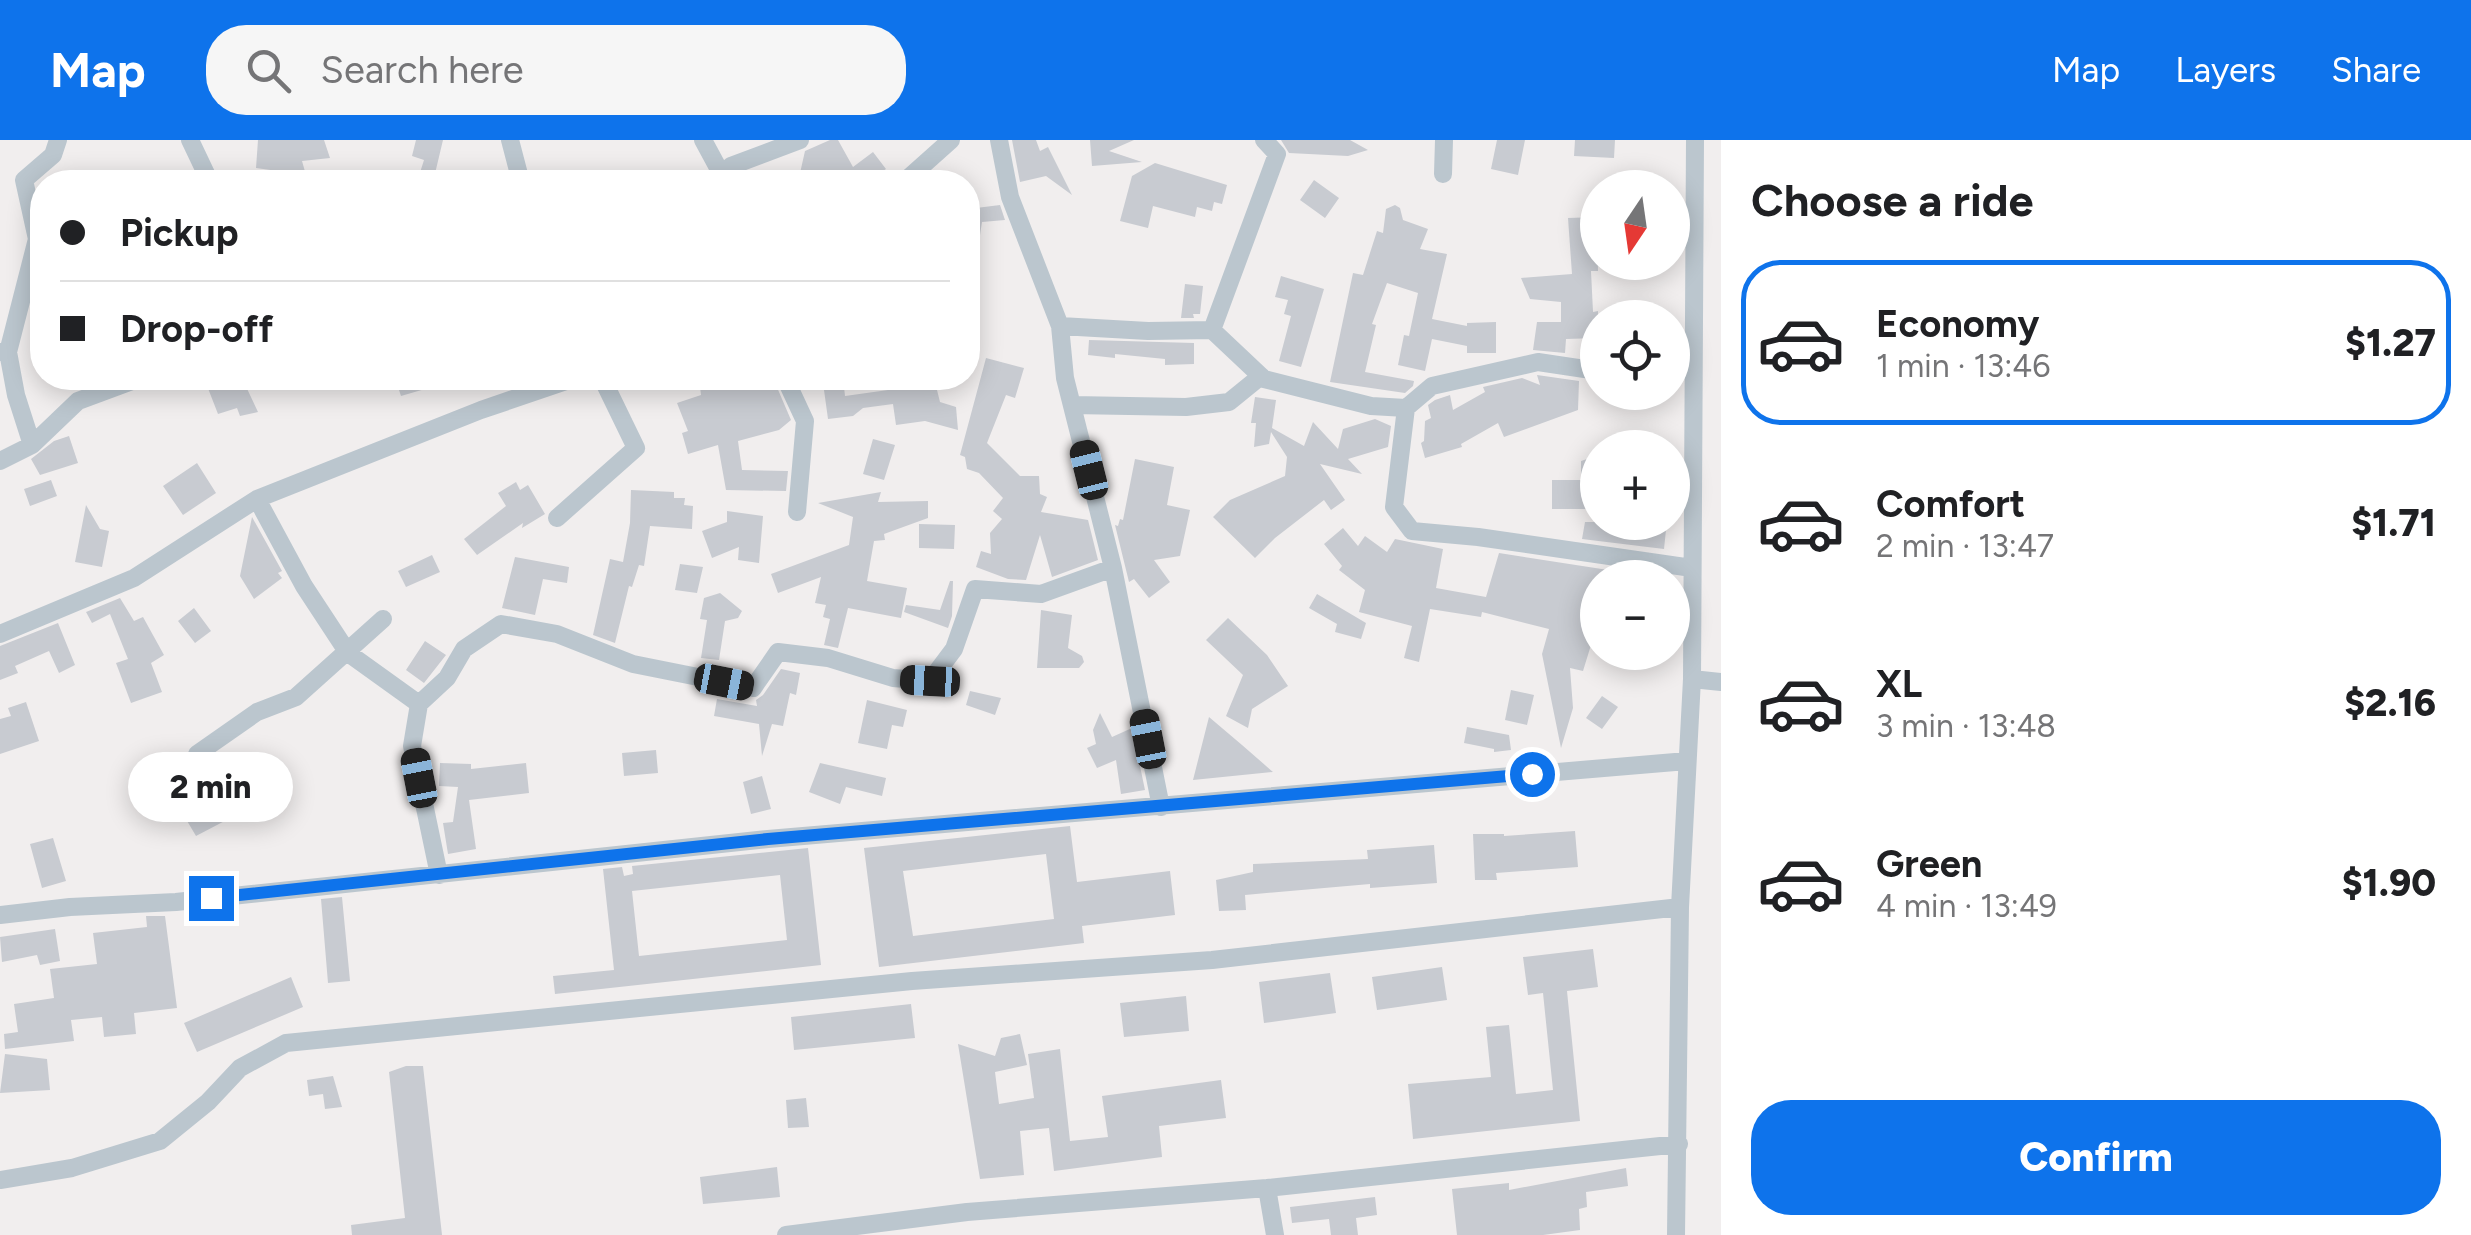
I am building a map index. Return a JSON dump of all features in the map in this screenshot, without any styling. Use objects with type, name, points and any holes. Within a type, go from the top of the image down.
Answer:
[{"type":"street","points":[[36,170],[53,155],[58,140]]},
{"type":"street","points":[[190,140],[204,170]]},
{"type":"street","points":[[510,140],[518,170]]},
{"type":"street","points":[[703,140],[714,170]]},
{"type":"street","points":[[728,170],[800,140]]},
{"type":"street","points":[[917,170],[951,140]]},
{"type":"street","points":[[999,140],[1010,197],[1060,326],[1065,378],[1113,568],[1161,807]]},
{"type":"street","points":[[1212,330],[1277,154],[1264,140]]},
{"type":"street","points":[[1443,174],[1444,140]]},
{"type":"street","points":[[1676,1235],[1680,908],[1692,678],[1696,140]]},
{"type":"street","points":[[30,175],[24,180],[30,206]]},
{"type":"street","points":[[30,266],[4,352],[32,445]]},
{"type":"street","points":[[1060,326],[1212,330],[1261,376],[1371,406],[1406,408]]},
{"type":"street","points":[[1580,368],[1538,362],[1432,386],[1406,408],[1394,507],[1412,532],[1478,537],[1692,568]]},
{"type":"street","points":[[1072,405],[1186,406],[1228,402],[1261,376]]},
{"type":"street","points":[[0,461],[32,445],[78,400],[106,390]]},
{"type":"street","points":[[0,634],[134,578],[257,499],[542,390]]},
{"type":"street","points":[[556,518],[636,448],[608,390]]},
{"type":"street","points":[[790,390],[804,421],[796,512]]},
{"type":"street","points":[[257,499],[304,586],[348,653],[419,704]]},
{"type":"street","points":[[439,875],[412,746],[419,704],[447,678],[464,649],[501,624],[557,634],[633,664],[754,688],[778,652],[828,658],[893,678],[930,681],[954,649],[975,588],[1041,594],[1113,568]]},
{"type":"street","points":[[197,754],[257,712],[296,697],[382,619]]},
{"type":"street","points":[[1692,678],[1721,682]]},
{"type":"street","points":[[0,915],[196,900],[768,839],[1687,762]]},
{"type":"street","points":[[0,1180],[72,1168],[160,1140],[208,1102],[240,1068],[286,1043],[912,981],[1212,960],[1680,908]]},
{"type":"street","points":[[786,1235],[839,1232],[967,1212],[1266,1188],[1679,1144]]},
{"type":"street","points":[[1266,1188],[1276,1235]]},
{"type":"building","points":[[258,140],[324,140],[330,158],[302,161],[305,170],[256,168]]},
{"type":"building","points":[[416,140],[443,140],[436,170],[421,170],[424,160],[412,156]]},
{"type":"building","points":[[838,140],[853,167],[873,152],[886,169],[801,170],[805,151]]},
{"type":"building","points":[[1012,140],[1036,140],[1040,151],[1048,147],[1072,195],[1046,176],[1020,182]]},
{"type":"building","points":[[1090,140],[1134,140],[1109,151],[1142,162],[1092,166]]},
{"type":"building","points":[[1281,140],[1350,140],[1368,150],[1348,156],[1289,153]]},
{"type":"building","points":[[1497,140],[1525,140],[1518,175],[1491,169]]},
{"type":"building","points":[[1575,140],[1615,140],[1614,158],[1574,156]]},
{"type":"building","points":[[1155,163],[1227,185],[1222,204],[1214,202],[1212,211],[1197,207],[1195,217],[1153,206],[1148,228],[1120,221],[1132,176]]},
{"type":"building","points":[[1314,180],[1339,198],[1325,218],[1300,200]]},
{"type":"building","points":[[1000,205],[1005,220],[982,222],[980,235],[980,208]]},
{"type":"building","points":[[1395,205],[1403,220],[1428,229],[1420,249],[1447,254],[1432,319],[1467,326],[1496,322],[1496,353],[1467,353],[1467,346],[1432,339],[1425,371],[1398,365],[1418,293],[1387,283],[1372,324],[1376,325],[1365,372],[1414,381],[1413,386],[1405,393],[1330,382],[1353,273],[1363,275],[1377,231],[1383,233],[1386,209]]},
{"type":"building","points":[[1568,218],[1580,218],[1580,280],[1591,280],[1592,300],[1580,300],[1580,339],[1566,339],[1565,353],[1533,350],[1537,322],[1561,322],[1561,302],[1530,299],[1521,278],[1572,274]]},
{"type":"building","points":[[1281,276],[1324,289],[1301,367],[1279,361],[1291,316],[1284,314],[1288,300],[1275,297]]},
{"type":"building","points":[[1185,284],[1203,286],[1200,314],[1193,314],[1194,318],[1181,318]]},
{"type":"building","points":[[1089,340],[1194,343],[1194,364],[1165,365],[1165,359],[1088,355]]},
{"type":"building","points":[[986,358],[1024,368],[1015,398],[1006,395],[987,443],[1020,476],[1039,476],[1040,494],[1047,497],[1041,512],[1088,520],[1098,560],[1052,577],[1040,535],[1026,580],[1008,579],[976,567],[981,551],[991,554],[990,533],[1002,519],[993,511],[1003,498],[979,473],[967,469],[965,457],[960,455]]},
{"type":"building","points":[[1537,375],[1579,381],[1578,410],[1504,437],[1498,423],[1461,444],[1462,447],[1425,458],[1421,443],[1425,421],[1431,418],[1428,405],[1450,395],[1453,410],[1485,392],[1483,387],[1522,378],[1540,385]]},
{"type":"building","points":[[209,390],[248,390],[258,412],[240,416],[237,408],[218,414]]},
{"type":"building","points":[[399,390],[422,390],[401,396]]},
{"type":"building","points":[[700,390],[778,390],[791,420],[779,430],[738,441],[742,470],[788,471],[786,491],[726,490],[718,445],[688,454],[682,433],[688,431],[677,403],[701,395]]},
{"type":"building","points":[[824,390],[844,390],[845,396],[888,390],[937,390],[940,402],[956,407],[958,430],[925,421],[896,425],[893,404],[828,419]]},
{"type":"building","points":[[1255,397],[1276,400],[1272,428],[1304,446],[1313,422],[1338,449],[1343,429],[1375,419],[1391,426],[1388,447],[1348,459],[1362,474],[1320,464],[1345,500],[1331,510],[1324,500],[1255,558],[1213,517],[1230,500],[1285,476],[1287,457],[1271,432],[1269,444],[1254,447],[1256,423],[1251,423]]},
{"type":"building","points":[[69,436],[78,463],[40,475],[31,459],[54,441]]},
{"type":"building","points":[[873,439],[895,445],[884,480],[863,474]]},
{"type":"building","points":[[1135,459],[1174,467],[1167,505],[1190,510],[1180,556],[1154,560],[1170,582],[1149,598],[1134,579],[1129,582],[1115,525],[1123,520]]},
{"type":"building","points":[[197,463],[216,493],[183,515],[163,486]]},
{"type":"building","points":[[51,480],[57,496],[30,506],[24,489]]},
{"type":"building","points":[[1552,480],[1580,480],[1580,509],[1552,509]]},
{"type":"building","points":[[516,482],[520,490],[528,485],[545,514],[522,528],[523,523],[477,555],[464,539],[506,506],[498,493]]},
{"type":"building","points":[[631,490],[674,492],[674,498],[685,498],[684,505],[693,506],[692,529],[650,526],[644,566],[639,565],[632,587],[629,586],[615,643],[593,635],[610,559],[623,562]]},
{"type":"building","points":[[881,492],[878,502],[928,501],[928,518],[884,534],[885,540],[874,541],[867,581],[907,588],[901,618],[848,608],[838,648],[824,645],[830,619],[823,617],[826,605],[815,603],[821,577],[778,593],[771,574],[849,545],[853,517],[818,503]]},
{"type":"building","points":[[86,505],[100,529],[109,531],[102,567],[75,562]]},
{"type":"building","points":[[727,511],[763,516],[759,563],[738,560],[739,547],[712,558],[702,531],[727,522]]},
{"type":"building","points":[[252,517],[282,571],[278,573],[282,578],[254,599],[240,576]]},
{"type":"building","points":[[919,524],[955,525],[954,549],[919,548]]},
{"type":"building","points":[[1343,528],[1358,546],[1365,536],[1387,552],[1395,539],[1443,549],[1436,588],[1486,597],[1499,553],[1580,566],[1580,670],[1583,670],[1583,671],[1570,668],[1573,708],[1561,748],[1542,654],[1549,629],[1482,612],[1481,617],[1430,609],[1419,662],[1404,658],[1412,626],[1359,612],[1365,590],[1339,570],[1342,566],[1324,544]]},
{"type":"building","points":[[1590,540],[1665,540],[1664,549]]},
{"type":"building","points":[[432,555],[440,572],[406,587],[398,571]]},
{"type":"building","points":[[515,557],[569,567],[567,583],[543,579],[535,615],[502,608]]},
{"type":"building","points":[[680,564],[703,567],[697,593],[675,590]]},
{"type":"building","points":[[950,581],[952,616],[948,628],[904,612],[906,605],[940,610]]},
{"type":"building","points":[[720,593],[742,611],[738,618],[725,621],[719,660],[701,658],[707,620],[700,619],[704,598]]},
{"type":"building","points":[[1317,594],[1366,623],[1361,639],[1335,632],[1337,624],[1309,608]]},
{"type":"building","points":[[120,598],[134,621],[143,617],[164,655],[151,663],[162,692],[131,703],[116,663],[128,659],[110,614],[92,623],[86,612]]},
{"type":"building","points":[[194,608],[211,631],[195,643],[178,621]]},
{"type":"building","points":[[1041,610],[1072,615],[1068,648],[1082,656],[1084,662],[1079,668],[1037,668]]},
{"type":"building","points":[[1228,618],[1267,655],[1288,686],[1252,709],[1248,728],[1226,716],[1243,675],[1206,640]]},
{"type":"building","points":[[58,623],[75,665],[59,673],[49,651],[15,666],[18,673],[0,680],[0,646]]},
{"type":"building","points":[[425,641],[446,655],[424,683],[406,670]]},
{"type":"building","points":[[781,669],[800,673],[796,695],[790,693],[783,726],[772,724],[762,756],[759,724],[714,716],[717,699],[757,706],[756,700]]},
{"type":"building","points":[[1511,690],[1534,695],[1527,725],[1505,720]]},
{"type":"building","points":[[970,691],[1001,698],[995,715],[966,705]]},
{"type":"building","points":[[1602,696],[1618,707],[1602,729],[1586,718]]},
{"type":"building","points":[[867,700],[907,710],[903,727],[892,725],[887,749],[858,743]]},
{"type":"building","points":[[26,702],[39,741],[0,754],[0,719],[11,716],[8,708]]},
{"type":"building","points":[[1100,713],[1112,737],[1132,728],[1145,790],[1121,794],[1116,760],[1097,768],[1087,748],[1096,744],[1093,730]]},
{"type":"building","points":[[1209,717],[1242,745],[1273,772],[1193,780]]},
{"type":"building","points":[[1467,727],[1509,735],[1511,750],[1494,752],[1464,743]]},
{"type":"building","points":[[656,750],[658,773],[624,776],[622,753]]},
{"type":"building","points":[[253,760],[264,782],[240,794],[229,772]]},
{"type":"building","points":[[440,763],[471,764],[471,769],[526,763],[529,793],[469,800],[476,849],[448,854],[443,823],[453,822],[458,787],[439,786]]},
{"type":"building","points":[[820,763],[886,778],[882,796],[846,787],[840,804],[809,792]]},
{"type":"building","points":[[762,776],[771,809],[751,814],[743,782]]},
{"type":"building","points":[[223,789],[238,814],[196,836],[183,814]]},
{"type":"building","points":[[1070,826],[1077,882],[1170,871],[1175,915],[1082,926],[1084,943],[879,967],[864,848]],"holes":[[[1046,854],[1054,919],[913,936],[903,871]]]},
{"type":"building","points":[[1575,831],[1578,867],[1496,873],[1497,880],[1475,880],[1473,834]]},
{"type":"building","points":[[53,838],[66,881],[42,888],[30,844]]},
{"type":"building","points":[[1434,845],[1437,883],[1370,888],[1370,884],[1245,895],[1246,910],[1219,911],[1216,880],[1253,872],[1253,864],[1368,859],[1367,850]]},
{"type":"building","points":[[808,848],[821,965],[555,994],[553,976],[614,970],[603,869],[622,867],[624,876],[633,874],[632,866]],"holes":[[[780,875],[787,940],[639,956],[632,891]]]},
{"type":"building","points":[[342,897],[350,981],[328,983],[321,899]]},
{"type":"building","points":[[146,916],[165,916],[177,1008],[134,1013],[136,1034],[104,1037],[102,1017],[71,1020],[74,1041],[5,1049],[4,1034],[18,1032],[14,1004],[54,998],[50,969],[97,964],[93,933],[147,927]]},
{"type":"building","points":[[55,929],[60,961],[40,965],[37,955],[2,962],[0,937]]},
{"type":"building","points":[[1593,949],[1598,987],[1567,991],[1580,1121],[1413,1139],[1408,1084],[1491,1077],[1486,1027],[1509,1025],[1516,1094],[1553,1090],[1543,993],[1528,995],[1523,957]]},
{"type":"building","points":[[1442,967],[1447,1000],[1377,1010],[1372,977]]},
{"type":"building","points":[[1330,973],[1336,1013],[1264,1023],[1259,982]]},
{"type":"building","points":[[291,977],[303,1007],[197,1052],[184,1023]]},
{"type":"building","points":[[1186,996],[1189,1031],[1124,1037],[1120,1003]]},
{"type":"building","points":[[911,1004],[915,1038],[794,1050],[791,1017]]},
{"type":"building","points":[[1020,1034],[1027,1065],[995,1072],[999,1104],[1034,1098],[1028,1054],[1060,1049],[1070,1141],[1108,1137],[1102,1096],[1221,1080],[1226,1118],[1159,1126],[1162,1157],[1054,1171],[1049,1128],[1020,1131],[1024,1175],[980,1179],[958,1044],[995,1056],[1001,1038]]},
{"type":"building","points":[[5,1054],[47,1059],[50,1090],[0,1093]]},
{"type":"building","points":[[423,1066],[442,1235],[352,1235],[351,1225],[405,1218],[389,1072]]},
{"type":"building","points":[[333,1076],[342,1107],[325,1109],[323,1094],[309,1096],[307,1080]]},
{"type":"building","points":[[806,1098],[809,1127],[788,1128],[786,1100]]},
{"type":"building","points":[[777,1167],[780,1197],[703,1204],[700,1177]]},
{"type":"building","points":[[1626,1168],[1628,1186],[1586,1192],[1587,1207],[1579,1209],[1580,1230],[1543,1235],[1457,1235],[1452,1189],[1509,1183],[1509,1190]]},
{"type":"building","points":[[1375,1197],[1377,1215],[1356,1218],[1358,1235],[1331,1235],[1329,1219],[1292,1223],[1290,1207]]},
{"type":"route","points":[[211,898],[768,839],[1532,774]]}]
